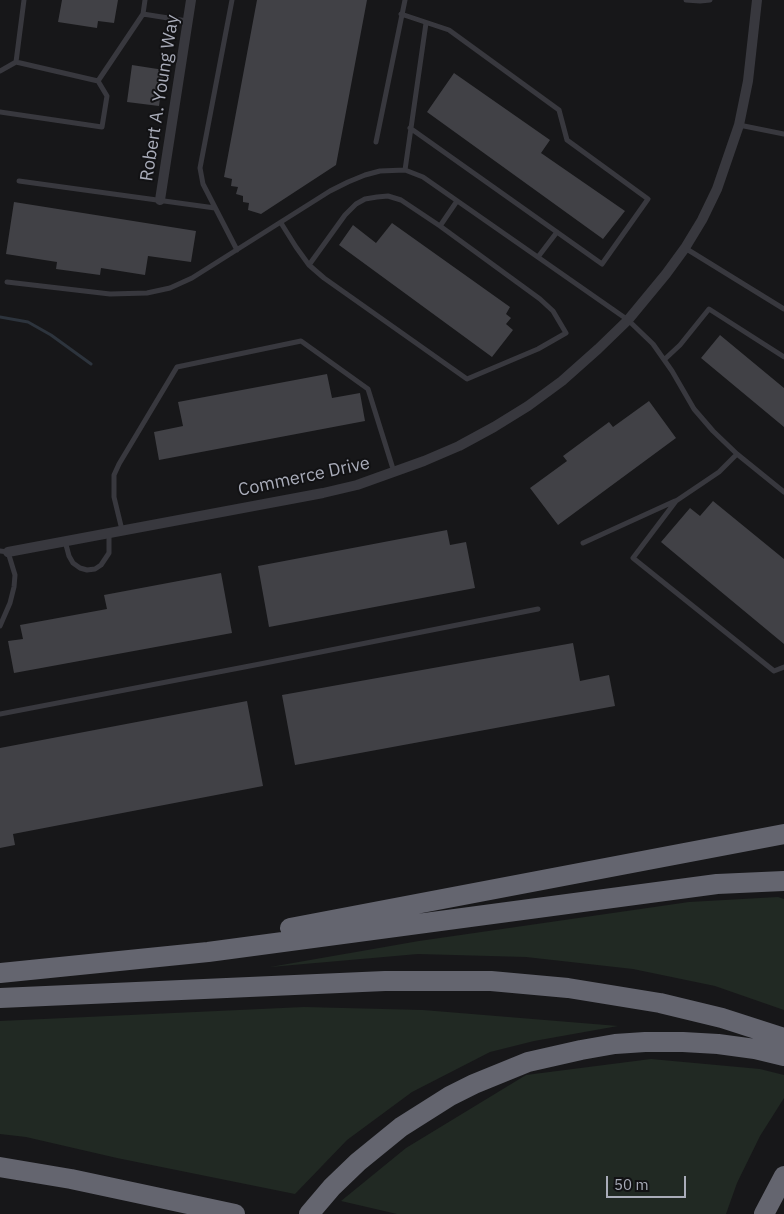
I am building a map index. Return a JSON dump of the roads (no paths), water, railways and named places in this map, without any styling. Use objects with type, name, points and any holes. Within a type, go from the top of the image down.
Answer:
[{"type":"highway","points":[[68,966],[216,942],[784,834]]},
{"type":"highway","points":[[0,973],[208,952],[717,884],[784,881]]},
{"type":"highway","points":[[0,998],[385,981],[491,981],[568,988],[660,1003],[722,1018],[784,1038]]},
{"type":"highway","points":[[309,1214],[332,1187],[358,1162],[420,1113],[474,1084],[528,1062],[615,1044],[645,1042],[718,1044],[755,1049],[784,1056]]},
{"type":"highway","points":[[0,1167],[80,1181],[235,1214]]},
{"type":"highway","points":[[764,1214],[784,1176]]},
{"type":"street","name":"Robert A. Young Way","points":[[160,200],[191,0]]},
{"type":"street","name":"Commerce Drive","points":[[4,551],[323,493],[357,485],[394,473],[459,446],[528,406],[576,368],[628,320],[685,248],[717,189],[739,125],[748,81],[757,0]]},
{"type":"lane","points":[[16,62],[24,0]]},
{"type":"lane","points":[[98,81],[143,14],[145,0]]},
{"type":"lane","points":[[232,0],[200,168],[203,184],[237,250]]},
{"type":"lane","points":[[376,142],[405,0]]},
{"type":"lane","points":[[686,0],[710,0]]},
{"type":"lane","points":[[143,14],[188,21]]},
{"type":"lane","points":[[401,14],[449,30],[559,110],[567,140],[648,199],[602,264],[410,128]]},
{"type":"lane","points":[[406,170],[410,128],[426,23]]},
{"type":"lane","points":[[0,71],[16,62],[98,81],[107,96],[102,127],[0,112]]},
{"type":"lane","points":[[739,125],[784,134]]},
{"type":"lane","points":[[7,282],[110,294],[147,293],[170,288],[192,278],[330,191],[356,178],[380,171],[406,170],[423,177],[628,320],[653,344],[665,359],[694,409],[713,431],[737,454],[784,492]]},
{"type":"lane","points":[[19,181],[215,208]]},
{"type":"lane","points":[[281,223],[309,264],[324,278],[467,379],[538,349],[566,333],[552,311],[540,299],[440,226],[401,200],[388,196],[365,199],[356,204],[345,214],[309,264]]},
{"type":"lane","points":[[440,226],[457,201]]},
{"type":"lane","points":[[538,257],[557,232]]},
{"type":"lane","points":[[685,248],[784,309]]},
{"type":"lane","points":[[665,359],[680,345],[709,309],[784,357]]},
{"type":"lane","points":[[122,530],[114,497],[114,475],[177,367],[186,365],[301,341],[368,389],[394,473]]},
{"type":"lane","points":[[584,543],[676,501],[719,472],[737,454]]},
{"type":"lane","points":[[676,501],[633,558],[774,671],[784,666]]},
{"type":"lane","points":[[65,541],[69,556],[74,564],[87,570],[95,569],[101,565],[109,553],[109,532]]},
{"type":"lane","points":[[0,626],[10,603],[15,575],[4,551]]},
{"type":"lane","points":[[0,714],[538,609]]},
{"type":"waterway","points":[[0,317],[28,322],[51,335],[91,364]]}]
